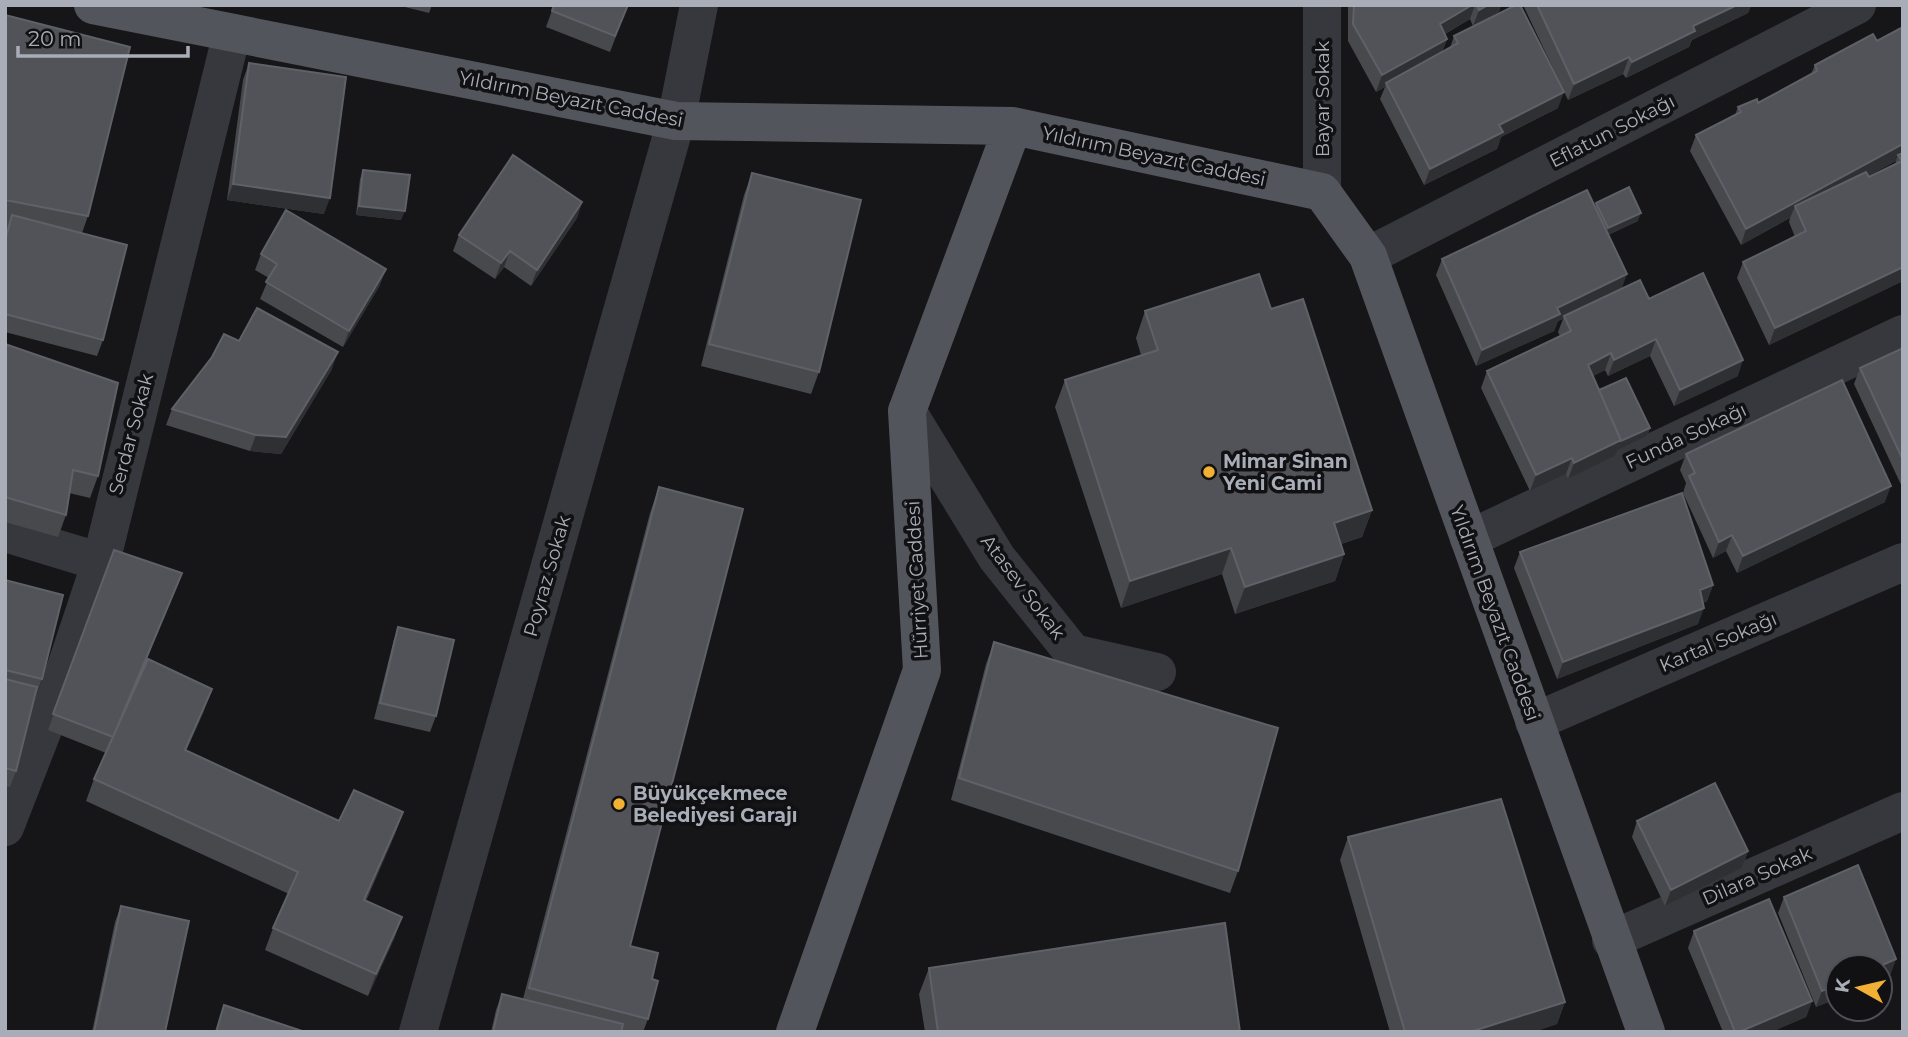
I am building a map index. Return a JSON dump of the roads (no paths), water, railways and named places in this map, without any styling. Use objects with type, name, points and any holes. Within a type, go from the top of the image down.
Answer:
[{"type":"main road","name":"Yıldırım Beyazıt Caddesi","points":[[93,5],[164,13],[232,33],[676,121],[1013,126],[1322,192],[1368,257],[1646,1032]]},
{"type":"main road","name":"Hürriyet Caddesi","points":[[795,1032],[922,670],[907,411],[1013,126]]},
{"type":"street","name":"Poyraz Sokak","points":[[418,1032],[676,121],[699,5]]},
{"type":"street","name":"Bayar Sokak","points":[[1321,5],[1322,192]]},
{"type":"street","name":"Eflatun Sokağı","points":[[1368,257],[1857,5]]},
{"type":"street","name":"Serdar Sokak","points":[[5,827],[58,691],[101,562],[232,33]]},
{"type":"street","name":"Funda Sokağı","points":[[1469,539],[1903,334]]},
{"type":"street","points":[[104,383],[141,396]]},
{"type":"street","name":"Atasev Sokak","points":[[907,411],[997,558],[1073,653],[1157,672]]},
{"type":"street","points":[[5,533],[101,562]]},
{"type":"street","name":"Kartal Sokağı","points":[[1534,722],[1903,562]]},
{"type":"street","name":"Dilara Sokak","points":[[1611,940],[1903,811]]},
{"type":"place","name":"Mimar Sinan Yeni Cami","points":[[1209,472]]},
{"type":"place","name":"Büyükçekmece Belediyesi Garajı","points":[[619,804]]}]
